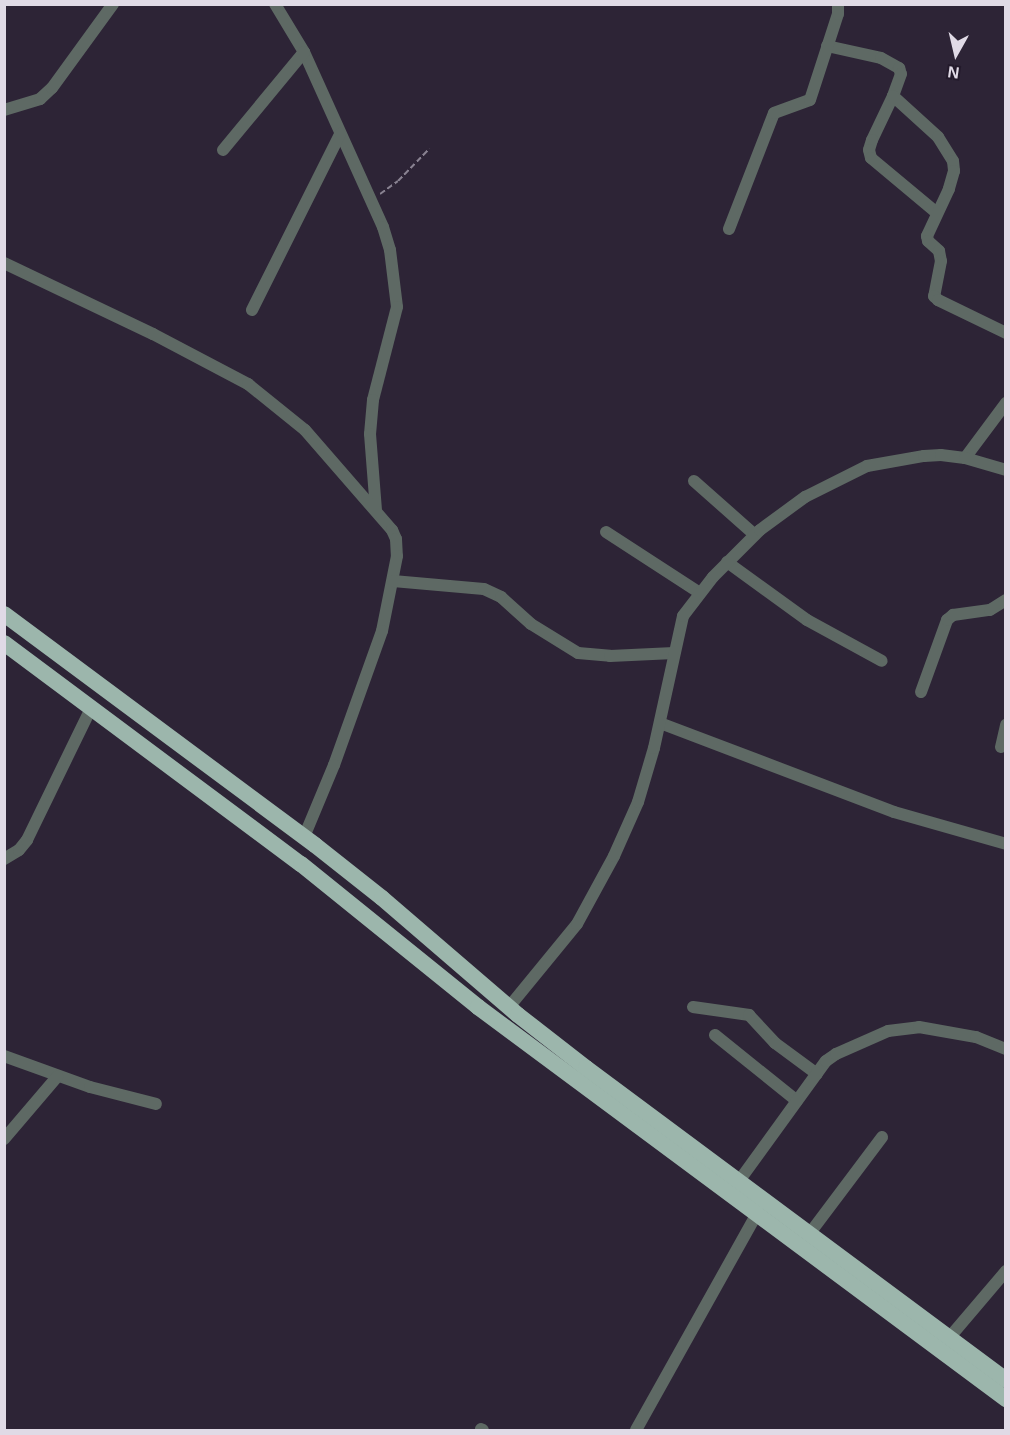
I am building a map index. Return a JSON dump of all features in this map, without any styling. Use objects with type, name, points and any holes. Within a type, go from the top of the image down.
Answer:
[{"type":"highway","points":[[4,614],[310,841],[382,898],[509,1007],[1005,1380]]},
{"type":"highway","points":[[4,643],[301,864],[478,1007],[1005,1399]]},
{"type":"highway","points":[[301,864],[310,841]]},
{"type":"street","points":[[4,110],[40,99],[52,88],[113,4]]},
{"type":"street","points":[[275,4],[304,52],[371,201],[390,250],[397,307],[373,400],[370,434],[376,510]]},
{"type":"street","points":[[729,229],[774,113],[810,100],[838,14],[838,4]]},
{"type":"street","points":[[827,46],[881,58],[895,64],[901,74],[872,140],[869,150],[871,158],[938,213]]},
{"type":"street","points":[[223,150],[304,52]]},
{"type":"street","points":[[893,96],[938,137],[952,161],[954,171],[927,236],[928,241],[939,251],[941,261],[934,296],[1005,333]]},
{"type":"street","points":[[252,310],[340,134]]},
{"type":"street","points":[[4,263],[153,334],[248,384],[305,430],[376,510],[396,539],[393,581],[382,631],[334,765],[310,841]]},
{"type":"street","points":[[965,458],[1005,404]]},
{"type":"street","points":[[509,1007],[577,924],[598,891],[638,802],[660,723],[683,616],[727,562],[754,535],[805,497],[867,466],[924,456],[965,458],[1005,470]]},
{"type":"street","points":[[694,481],[754,535]]},
{"type":"street","points":[[606,532],[700,593]]},
{"type":"street","points":[[727,562],[807,620],[882,660]]},
{"type":"street","points":[[393,581],[484,589],[501,597],[531,624],[578,653],[610,656],[674,653]]},
{"type":"street","points":[[921,692],[947,620],[953,615],[990,610],[1005,600]]},
{"type":"street","points":[[4,859],[19,850],[27,840],[91,708]]},
{"type":"street","points":[[660,723],[894,812],[1005,844]]},
{"type":"street","points":[[1001,747],[1005,725]]},
{"type":"street","points":[[693,1007],[749,1015],[767,1036],[817,1074]]},
{"type":"street","points":[[739,1181],[817,1074],[836,1054],[888,1031],[919,1027],[950,1030],[976,1036],[1005,1048]]},
{"type":"street","points":[[715,1035],[797,1101]]},
{"type":"street","points":[[4,1056],[57,1077],[156,1104]]},
{"type":"street","points":[[4,1139],[57,1077]]},
{"type":"street","points":[[810,1233],[882,1137]]},
{"type":"street","points":[[636,1431],[756,1215]]},
{"type":"street","points":[[949,1338],[1005,1271]]},
{"type":"path","points":[[371,201],[398,181],[429,149]]}]
